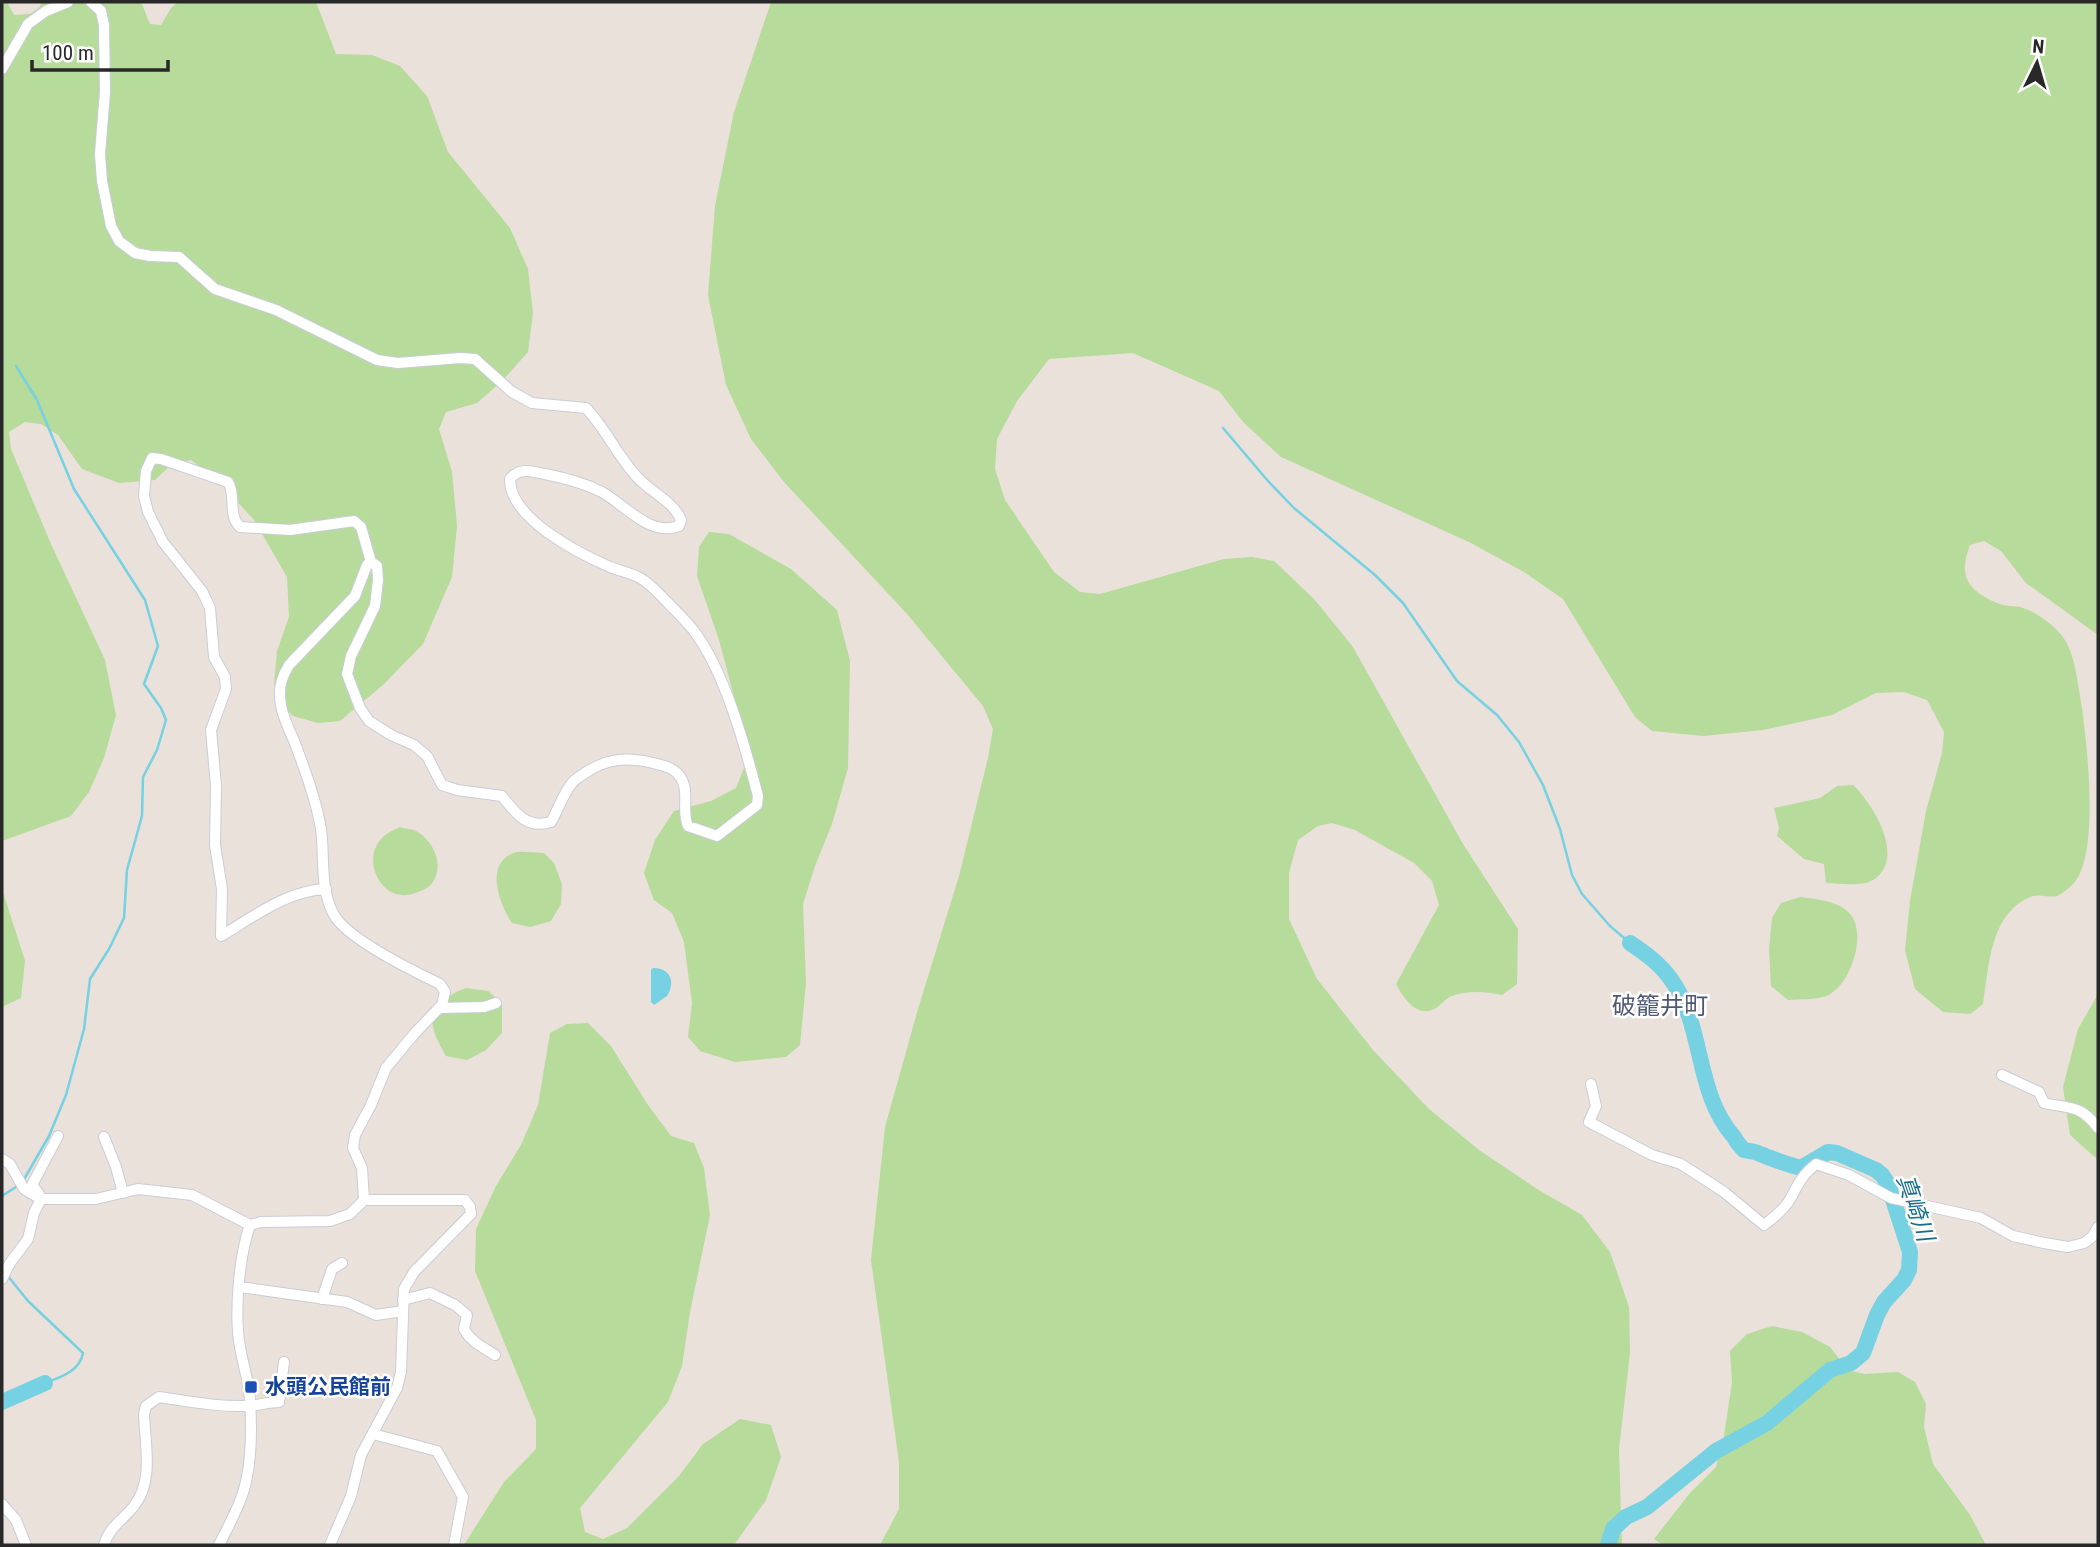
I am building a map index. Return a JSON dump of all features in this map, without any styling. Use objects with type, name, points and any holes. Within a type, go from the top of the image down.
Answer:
[{"type":"street","points":[[2,69],[28,24],[46,11],[68,2]]},
{"type":"street","points":[[91,2],[101,11],[104,25],[105,92],[100,154],[102,181],[111,226],[118,241],[135,253],[179,257],[215,289],[276,310],[377,360],[398,363],[475,359],[512,392],[532,403],[586,408],[638,478],[677,510],[681,520],[679,526],[663,529],[631,514],[604,493],[572,479],[525,470],[515,472],[510,479],[512,497],[551,534],[577,551],[639,578],[653,588],[694,631],[719,678],[732,711],[758,796],[757,805],[717,835],[688,826],[685,820],[685,794],[681,778],[671,767],[620,758],[607,761],[572,782],[551,822],[541,825],[527,823],[502,796],[457,790],[442,785],[427,756],[414,745],[369,721],[360,708],[347,674],[351,656],[375,606],[378,580],[377,565],[371,562],[361,527],[354,521],[290,530],[240,527],[234,522],[233,490],[228,482],[152,458],[146,471],[144,496],[148,512],[163,542],[202,592],[210,608],[214,657],[225,677],[226,689],[211,730],[216,785],[215,845],[222,890],[222,936],[266,909],[308,890],[326,889]]},
{"type":"street","points":[[364,1200],[362,1168],[353,1148],[355,1135],[386,1068],[442,1005],[445,992],[440,984],[381,953],[337,919],[326,889],[321,828],[309,780],[282,712],[279,694],[282,676],[289,665],[355,596],[367,565],[371,562]]},
{"type":"street","points":[[439,1008],[484,1007],[496,1003]]},
{"type":"street","points":[[2001,1075],[2039,1092],[2044,1103],[2070,1106],[2090,1117],[2098,1128]]},
{"type":"street","points":[[1591,1084],[1596,1106],[1589,1122],[1653,1156],[1681,1164],[1724,1192],[1764,1225],[1779,1213],[1805,1174],[1816,1164],[1849,1175],[1891,1198],[1981,1218],[2013,1236],[2044,1243],[2068,1247],[2084,1243],[2098,1227]]},
{"type":"street","points":[[2,1277],[28,1239],[39,1198],[32,1185],[58,1136]]},
{"type":"street","points":[[104,1137],[123,1193]]},
{"type":"street","points":[[2,1159],[10,1164],[21,1186],[39,1198],[96,1199],[138,1189],[192,1195],[250,1225],[261,1222],[344,1219],[364,1200],[464,1200],[470,1207],[471,1214],[414,1272],[404,1289],[401,1372],[397,1388],[361,1455],[351,1496],[330,1545]]},
{"type":"street","points":[[219,1545],[241,1499],[247,1475],[251,1406],[239,1345],[237,1317],[243,1254],[250,1225]]},
{"type":"street","points":[[322,1299],[332,1269],[342,1263]]},
{"type":"street","points":[[240,1287],[347,1302],[376,1315],[430,1293],[455,1305],[467,1315],[464,1329],[467,1335],[495,1355]]},
{"type":"street","points":[[104,1545],[108,1532],[135,1504],[145,1487],[146,1406],[159,1397],[251,1406],[279,1402],[284,1362]]},
{"type":"street","points":[[373,1434],[436,1451],[463,1497],[454,1545]]},
{"type":"street","points":[[2,1504],[16,1520],[26,1545]]},
{"type":"green space","points":[[2,2],[7,2],[14,15],[30,14],[40,7],[41,2],[141,2],[150,24],[161,25],[178,2],[316,2],[336,54],[372,55],[400,66],[427,96],[448,152],[510,228],[528,269],[533,313],[528,352],[503,380],[477,403],[446,412],[439,429],[452,472],[457,526],[452,577],[423,644],[383,685],[340,721],[318,723],[293,716],[282,705],[274,685],[277,651],[289,617],[287,577],[254,520],[218,481],[191,460],[172,464],[155,480],[119,483],[82,469],[58,435],[41,424],[25,422],[9,432],[11,449],[51,544],[105,660],[116,715],[104,758],[89,792],[71,816],[2,841]]},
{"type":"green space","points":[[771,2],[2098,2],[2098,635],[2026,583],[2001,551],[1984,541],[1970,545],[1965,565],[1968,581],[1978,593],[2000,604],[2023,608],[2037,615],[2058,631],[2072,655],[2086,743],[2090,797],[2087,848],[2082,869],[2074,883],[2057,896],[2030,897],[2017,905],[2007,916],[1994,943],[1983,1004],[1970,1014],[1943,1012],[1915,989],[1905,950],[1910,901],[1926,811],[1942,753],[1944,732],[1927,700],[1904,692],[1876,693],[1832,715],[1763,730],[1703,736],[1652,731],[1635,717],[1563,599],[1524,572],[1469,542],[1281,457],[1244,423],[1219,391],[1133,353],[1049,359],[1017,401],[997,439],[995,469],[1005,500],[1054,572],[1080,592],[1100,594],[1224,559],[1252,557],[1274,561],[1314,599],[1353,647],[1463,844],[1518,929],[1517,984],[1502,995],[1464,993],[1450,997],[1434,1009],[1421,1011],[1411,1005],[1396,984],[1439,905],[1432,881],[1414,863],[1355,830],[1332,823],[1318,826],[1298,840],[1289,873],[1289,919],[1317,979],[1373,1050],[1429,1109],[1479,1150],[1582,1215],[1610,1252],[1629,1307],[1630,1353],[1619,1449],[1622,1545],[880,1545],[899,1509],[899,1462],[871,1260],[885,1127],[959,876],[993,729],[983,706],[908,615],[784,482],[751,439],[726,385],[708,295],[715,206],[734,112]]},
{"type":"green space","points":[[709,532],[729,534],[791,569],[837,610],[850,661],[848,768],[832,824],[803,904],[806,983],[800,1045],[786,1057],[735,1062],[700,1051],[688,1037],[692,1003],[684,942],[672,913],[654,900],[644,873],[655,840],[674,811],[711,801],[736,788],[746,763],[744,734],[719,640],[697,576],[699,547]]},
{"type":"green space","points":[[1853,785],[1869,804],[1882,830],[1887,856],[1884,868],[1876,878],[1865,883],[1826,883],[1824,864],[1804,859],[1777,836],[1779,828],[1774,808],[1820,798],[1837,786]]},
{"type":"green space","points":[[400,827],[414,830],[428,841],[438,868],[427,888],[404,895],[386,889],[375,872],[373,862],[380,840]]},
{"type":"green space","points":[[515,852],[544,853],[554,863],[562,884],[561,904],[551,921],[530,927],[512,923],[499,896],[497,876],[504,859]]},
{"type":"green space","points":[[2,889],[25,961],[21,998],[2,1007]]},
{"type":"green space","points":[[1800,897],[1827,902],[1846,910],[1856,924],[1856,947],[1849,972],[1835,991],[1812,999],[1788,1000],[1771,986],[1769,949],[1772,918],[1781,903]]},
{"type":"green space","points":[[466,988],[488,991],[502,1003],[502,1033],[486,1050],[467,1060],[446,1056],[432,1023],[436,1007],[443,1000]]},
{"type":"green space","points":[[2098,994],[2098,1160],[2070,1135],[2063,1087],[2078,1029]]},
{"type":"green space","points":[[588,1023],[611,1046],[671,1136],[694,1143],[704,1168],[710,1215],[682,1366],[668,1402],[580,1508],[585,1532],[603,1539],[627,1528],[679,1476],[703,1444],[740,1419],[771,1425],[781,1457],[766,1500],[734,1545],[464,1545],[504,1482],[536,1449],[536,1420],[475,1271],[476,1229],[496,1186],[521,1145],[538,1105],[550,1033],[567,1024]]},
{"type":"green space","points":[[1772,1326],[1802,1332],[1830,1347],[1848,1370],[1864,1374],[1898,1372],[1915,1382],[1926,1404],[1924,1427],[1933,1464],[1970,1515],[1986,1545],[1663,1545],[1654,1539],[1690,1493],[1716,1467],[1724,1436],[1732,1382],[1730,1351],[1747,1334]]},
{"type":"water","points":[[653,968],[664,970],[671,981],[667,996],[654,1005],[651,1002]]},
{"type":"waterway","points":[[16,366],[37,400],[74,489],[145,600],[158,646],[144,684],[166,720],[157,750],[143,777],[142,816],[127,870],[124,918],[90,979],[84,1029],[66,1095],[49,1136],[23,1181]]},
{"type":"waterway","points":[[1223,428],[1294,508],[1375,575],[1403,603],[1457,681],[1497,715],[1519,742],[1543,785],[1560,829],[1572,875],[1582,894],[1610,926],[1630,943]]},
{"type":"waterway","name":"真崎川","points":[[1608,1545],[1613,1529],[1626,1517],[1647,1507],[1716,1451],[1767,1423],[1830,1370],[1851,1363],[1863,1353],[1884,1302],[1904,1280],[1909,1270],[1910,1252],[1888,1184],[1876,1170],[1837,1153],[1828,1152],[1801,1168],[1743,1149],[1721,1119],[1712,1100],[1681,996],[1661,968],[1630,943]]},
{"type":"waterway","points":[[2,1196],[19,1185]]},
{"type":"waterway","points":[[7,1275],[28,1301],[83,1353],[74,1369],[45,1383]]},
{"type":"waterway","points":[[2,1402],[45,1383]]},
{"type":"place","name":"水頭公民館前","points":[[251,1387]]},
{"type":"district","name":"破籠井町","points":[[1660,1006]]}]
